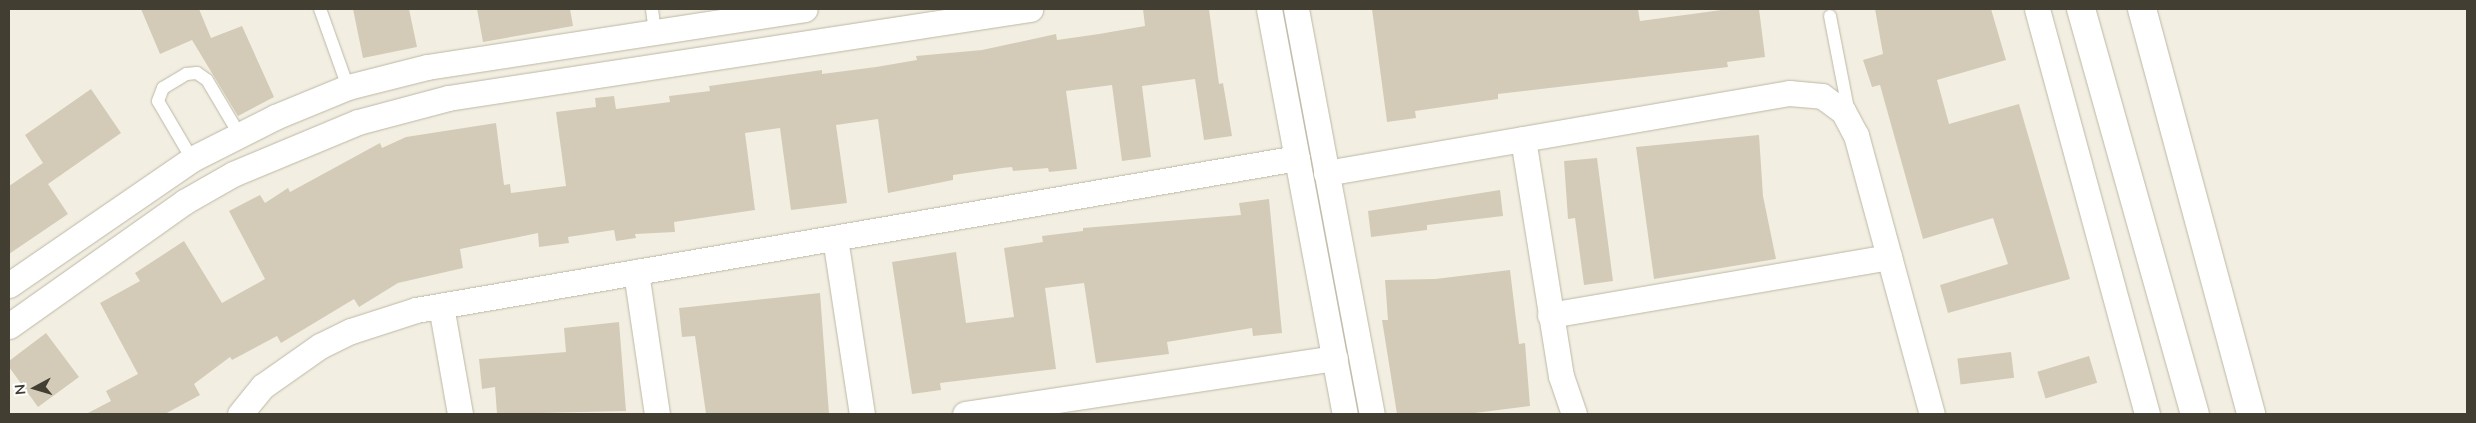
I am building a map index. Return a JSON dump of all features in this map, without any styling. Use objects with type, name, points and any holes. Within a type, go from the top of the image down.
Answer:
[{"type":"street","points":[[9,285],[138,193],[192,159],[238,134],[348,87],[427,67],[653,20],[805,9]]},
{"type":"street","points":[[9,326],[153,223],[233,174],[317,137],[402,109],[448,98],[974,13],[1030,9]]},
{"type":"street","points":[[1269,9],[1345,414]]},
{"type":"street","points":[[1296,9],[1372,414]]},
{"type":"street","points":[[2037,9],[2147,414]]},
{"type":"street","points":[[2082,9],[2195,414]]},
{"type":"street","points":[[2142,9],[2252,414]]},
{"type":"street","points":[[1326,173],[1800,92],[1832,101],[1851,122],[1932,414]]},
{"type":"street","points":[[1522,139],[1564,393],[1574,414]]},
{"type":"street","points":[[240,414],[264,386],[320,346],[382,319],[441,306],[1297,158]]},
{"type":"street","points":[[138,193],[153,223]]},
{"type":"street","points":[[836,238],[862,414]]},
{"type":"street","points":[[1550,315],[1889,257]]},
{"type":"street","points":[[636,272],[657,414]]},
{"type":"street","points":[[441,306],[460,414]]},
{"type":"street","points":[[965,414],[1335,358]]},
{"type":"lane","points":[[320,9],[348,87]]},
{"type":"lane","points":[[1830,16],[1851,122]]},
{"type":"lane","points":[[192,159],[158,101],[160,91],[186,74],[197,74],[207,80],[238,134]]},
{"type":"building","points":[[141,9],[199,9],[211,38],[242,26],[274,97],[238,116],[192,40],[160,54]]},
{"type":"building","points":[[353,9],[409,9],[417,47],[363,58]]},
{"type":"building","points":[[477,9],[570,9],[573,26],[483,42]]},
{"type":"building","points":[[1143,9],[1209,9],[1219,84],[1223,83],[1232,136],[1204,140],[1195,79],[1142,86],[1151,157],[1122,161],[1112,85],[1066,91],[1077,169],[1049,172],[1048,168],[1013,171],[1012,167],[1002,168],[953,175],[953,180],[888,193],[878,119],[836,125],[847,203],[791,210],[780,128],[745,133],[755,210],[674,222],[675,232],[635,234],[636,238],[616,241],[614,230],[568,237],[569,243],[539,247],[538,233],[460,249],[463,268],[398,283],[359,307],[354,299],[281,343],[277,336],[232,360],[230,357],[194,384],[200,395],[165,414],[86,414],[111,401],[106,391],[138,374],[100,303],[140,281],[135,273],[184,241],[222,303],[265,279],[229,211],[260,195],[265,203],[288,188],[290,192],[380,143],[382,148],[406,137],[496,123],[504,185],[510,184],[511,193],[566,186],[556,112],[596,107],[595,98],[614,96],[616,109],[670,102],[669,96],[710,91],[709,86],[822,70],[822,74],[876,67],[917,60],[916,56],[982,50],[1056,34],[1057,40],[1099,34],[1145,26]]},
{"type":"building","points":[[1372,9],[1638,9],[1640,21],[1729,9],[1759,9],[1765,57],[1727,62],[1728,67],[1498,94],[1498,99],[1415,111],[1416,118],[1387,122]]},
{"type":"building","points":[[1875,9],[1991,9],[2006,60],[1937,80],[1949,124],[2019,104],[2070,279],[1948,313],[1940,285],[2008,264],[1993,218],[1923,239],[1880,85],[1872,87],[1863,60],[1883,54]]},
{"type":"building","points":[[91,89],[121,133],[48,184],[68,214],[9,254],[9,186],[43,163],[25,135]]},
{"type":"building","points":[[1759,135],[1763,196],[1776,259],[1654,279],[1636,147]]},
{"type":"building","points":[[1597,158],[1613,281],[1584,285],[1575,218],[1568,219],[1564,161]]},
{"type":"building","points":[[1500,190],[1503,216],[1427,225],[1427,230],[1371,237],[1368,211]]},
{"type":"building","points":[[1269,199],[1282,333],[1253,336],[1252,328],[1167,342],[1169,354],[1096,363],[1084,283],[1045,288],[1056,369],[940,383],[941,390],[912,394],[892,262],[956,252],[966,323],[1014,317],[1004,248],[1043,242],[1042,236],[1083,231],[1083,228],[1241,215],[1239,203]]},
{"type":"building","points":[[1510,270],[1519,344],[1525,343],[1530,406],[1467,414],[1397,414],[1382,320],[1388,320],[1385,280],[1435,279]]},
{"type":"building","points":[[820,293],[829,414],[706,414],[695,336],[682,337],[679,308]]},
{"type":"building","points":[[619,322],[626,411],[497,414],[495,387],[482,389],[479,359],[566,352],[564,328]]},
{"type":"building","points":[[46,333],[79,377],[38,407],[9,367],[9,361]]},
{"type":"building","points":[[2011,352],[2014,378],[1961,384],[1957,359]]},
{"type":"building","points":[[2089,356],[2097,383],[2046,399],[2037,372]]}]
